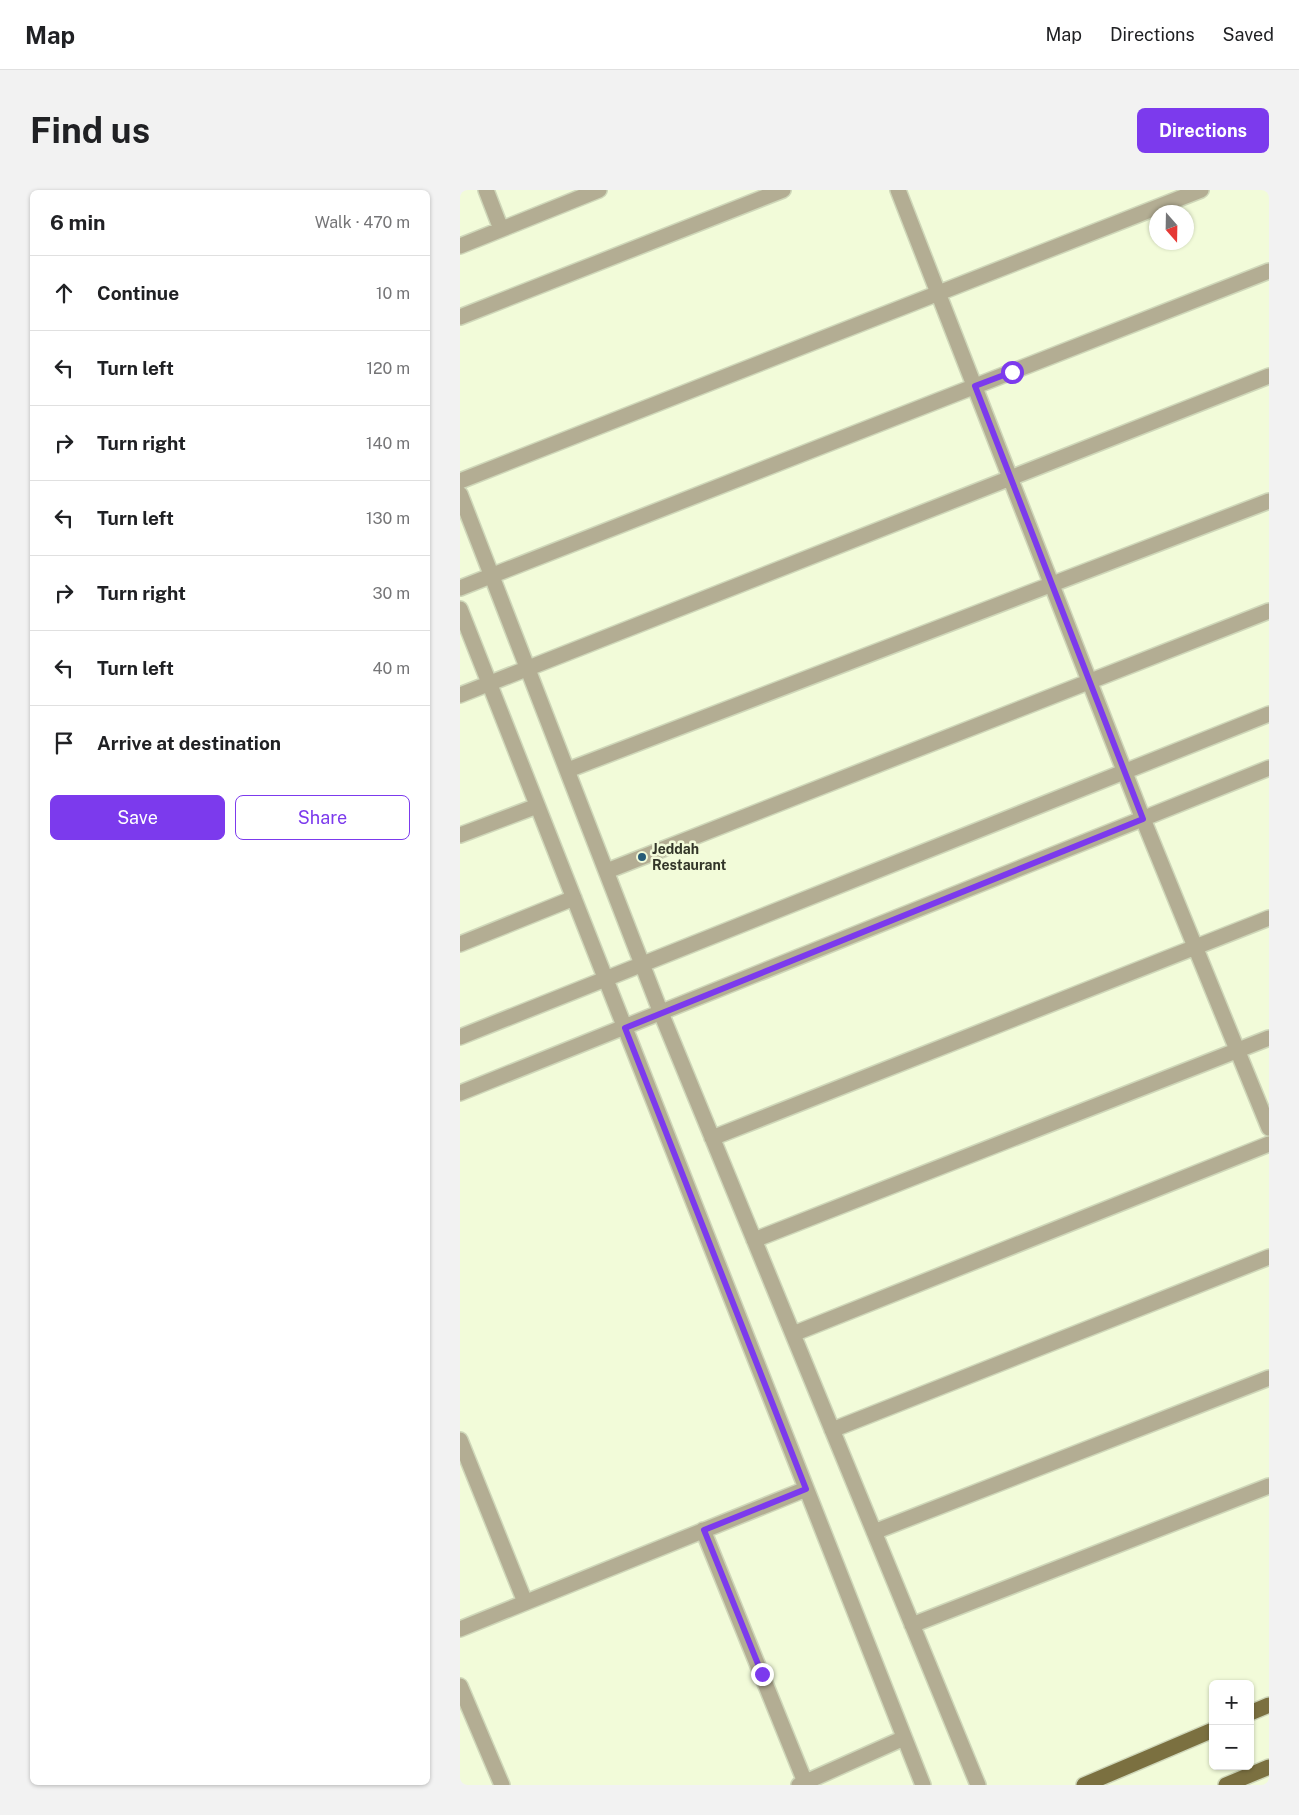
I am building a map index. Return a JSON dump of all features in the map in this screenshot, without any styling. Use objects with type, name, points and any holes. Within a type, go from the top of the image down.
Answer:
[{"type":"main road","points":[[1254,1711],[1269,1705]]},
{"type":"main road","points":[[1084,1785],[1209,1732]]},
{"type":"main road","points":[[1226,1785],[1269,1767]]},
{"type":"street","points":[[486,190],[502,229]]},
{"type":"street","points":[[460,246],[599,190]]},
{"type":"street","points":[[460,317],[783,190]]},
{"type":"street","points":[[898,190],[1091,681],[1143,819],[1269,1128]]},
{"type":"street","points":[[460,481],[1201,190]]},
{"type":"street","points":[[460,588],[1269,271]]},
{"type":"street","points":[[460,695],[1269,376]]},
{"type":"street","points":[[460,494],[661,1013],[978,1785]]},
{"type":"street","points":[[568,770],[1269,501]]},
{"type":"street","points":[[460,609],[923,1785]]},
{"type":"street","points":[[607,871],[1269,611]]},
{"type":"street","points":[[460,1036],[1269,714]]},
{"type":"street","points":[[460,1092],[625,1028],[1269,768]]},
{"type":"street","points":[[460,835],[537,806]]},
{"type":"street","points":[[460,944],[574,898]]},
{"type":"street","points":[[712,1138],[1269,918]]},
{"type":"street","points":[[754,1240],[1269,1038]]},
{"type":"street","points":[[793,1334],[1269,1144]]},
{"type":"street","points":[[832,1430],[1269,1257]]},
{"type":"street","points":[[874,1532],[1269,1378]]},
{"type":"street","points":[[460,1440],[525,1602]]},
{"type":"street","points":[[912,1625],[1269,1486]]},
{"type":"street","points":[[460,1629],[806,1489]]},
{"type":"street","points":[[704,1530],[802,1784],[904,1738]]},
{"type":"street","points":[[460,1686],[502,1785]]},
{"type":"place","name":"Jeddah Restaurant","points":[[642,857]]},
{"type":"route","points":[[762,1674],[704,1530],[806,1489],[625,1028],[1143,819],[1126,771],[975,386],[1012,372]]}]
